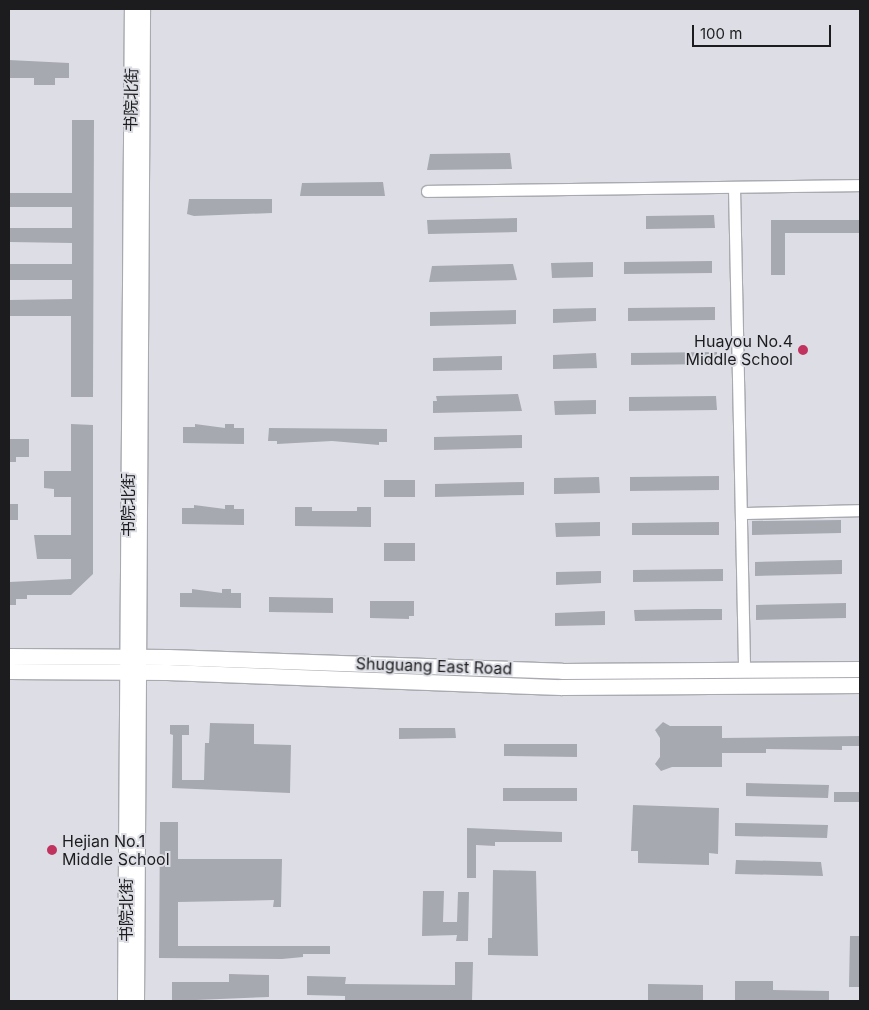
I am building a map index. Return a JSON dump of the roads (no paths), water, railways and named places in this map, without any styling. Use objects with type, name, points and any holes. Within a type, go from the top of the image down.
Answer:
[{"type":"street","name":"书院北街","points":[[132,9],[132,672],[136,1001]]},
{"type":"street","name":"书院北街","points":[[132,656],[142,9]]},
{"type":"street","points":[[427,191],[860,186]]},
{"type":"street","points":[[734,187],[744,670]]},
{"type":"street","points":[[741,512],[860,510]]},
{"type":"street","name":"Shuguang East Road","points":[[9,656],[132,656],[562,671],[860,669]]},
{"type":"street","name":"Shuguang East Road","points":[[9,671],[132,672],[561,687],[860,685]]},
{"type":"street","name":"书院北街","points":[[125,1001],[132,672]]},
{"type":"place","name":"Huayou No.4 Middle School","points":[[803,350]]},
{"type":"place","name":"Hejian No.1 Middle School","points":[[52,850]]}]
